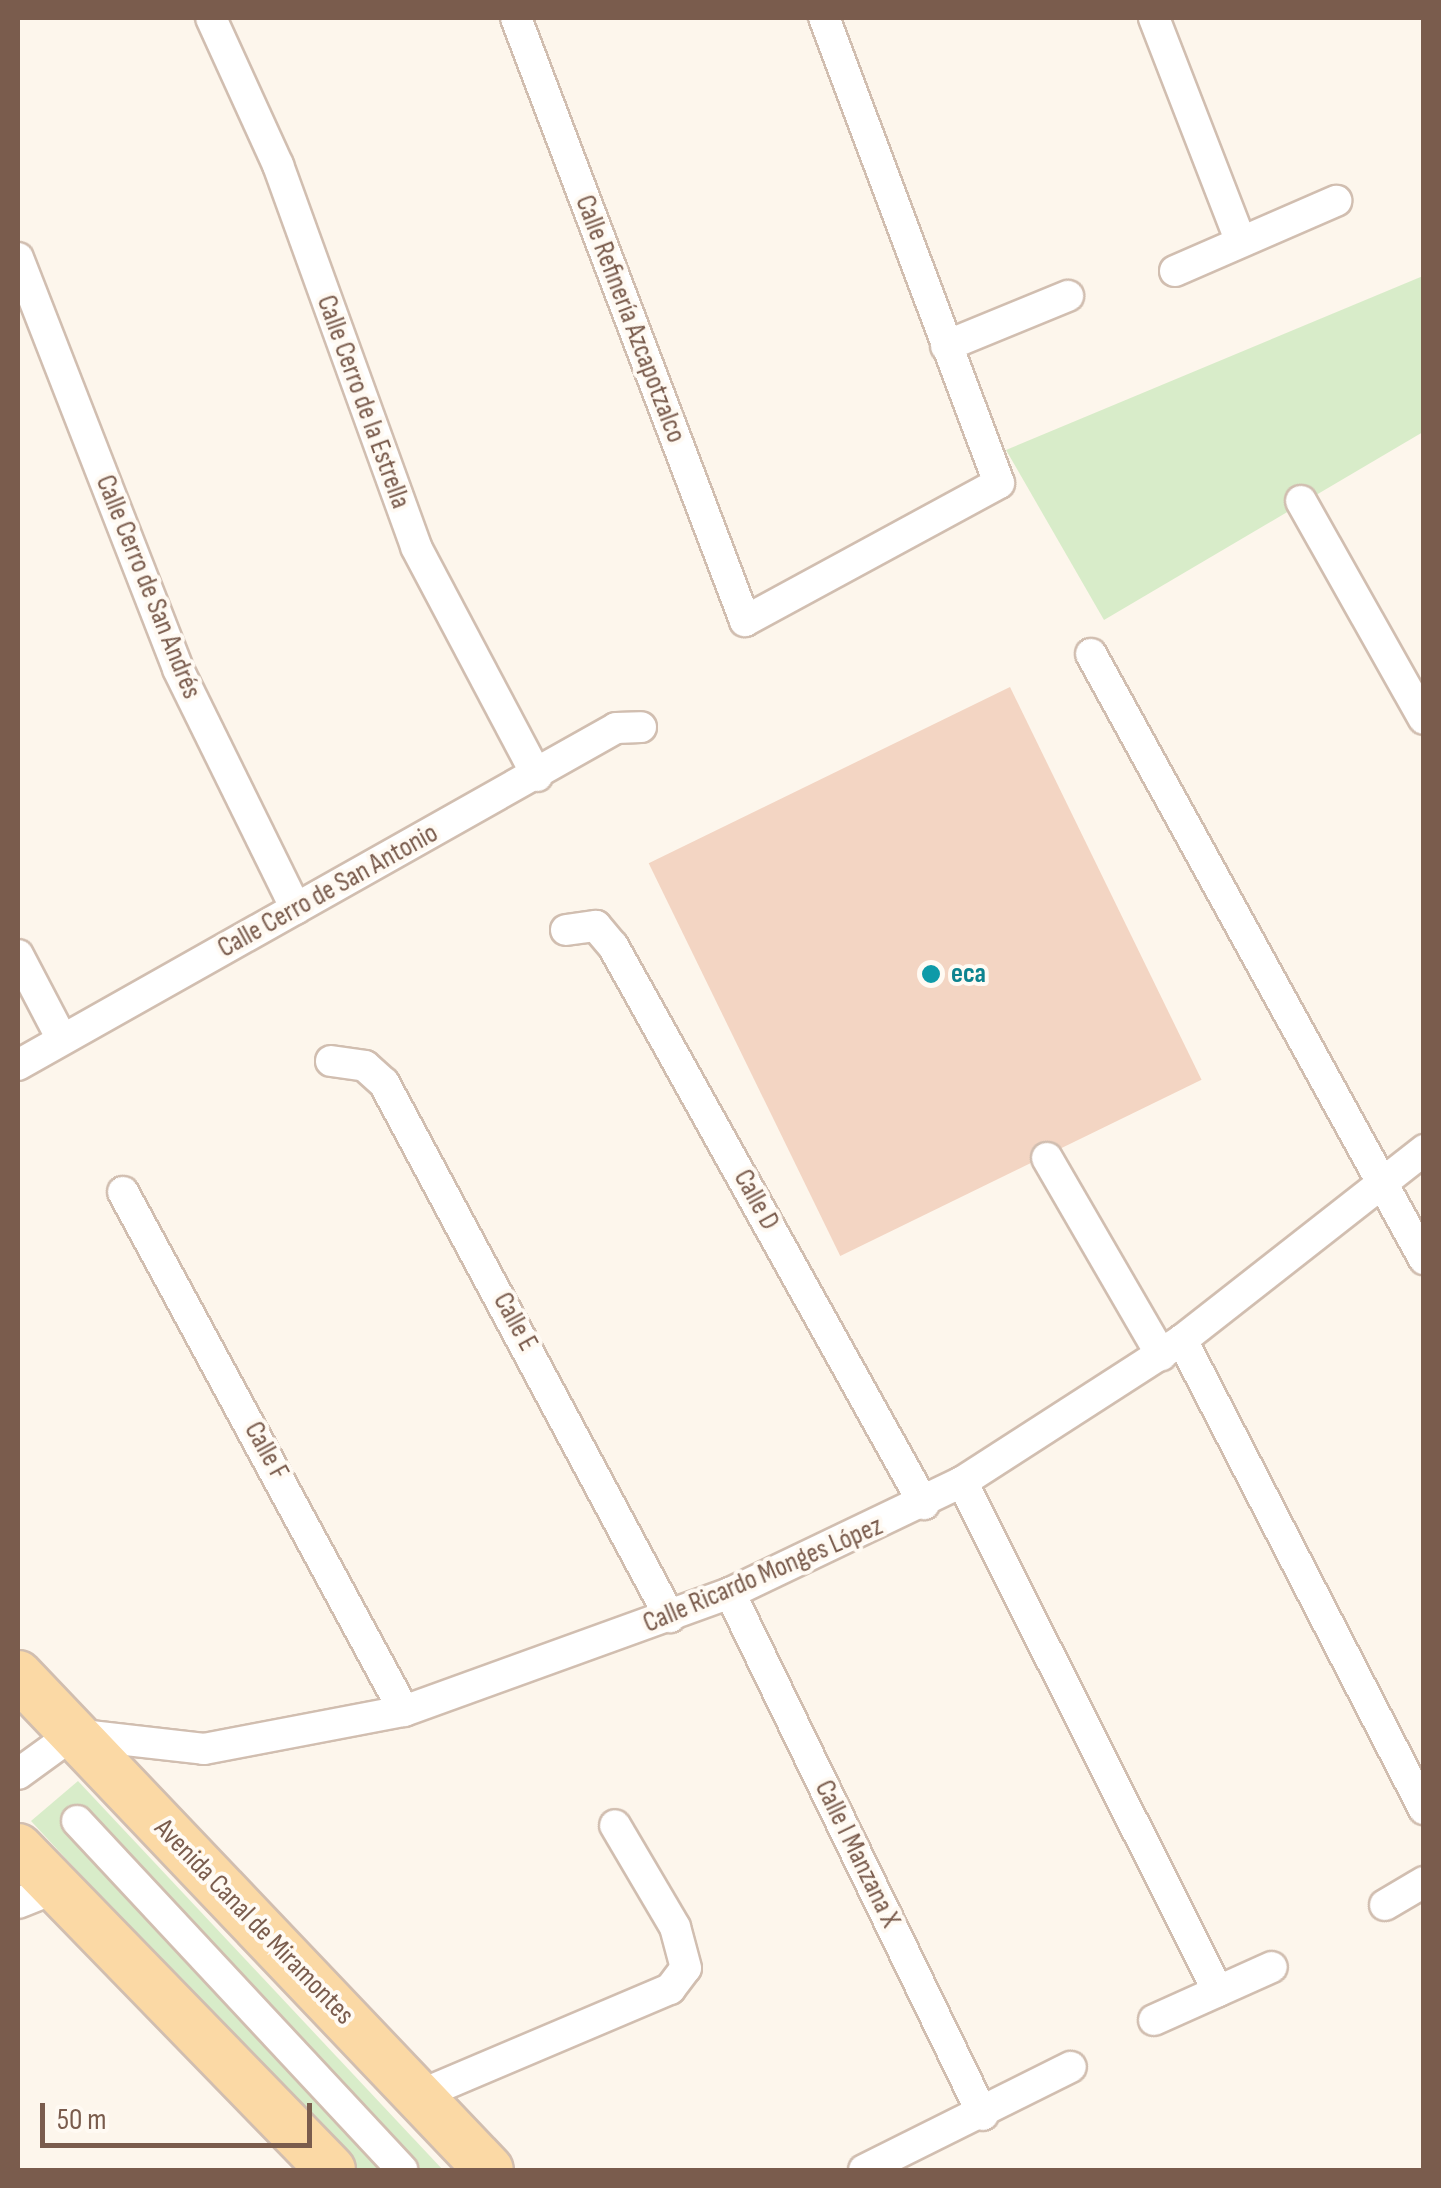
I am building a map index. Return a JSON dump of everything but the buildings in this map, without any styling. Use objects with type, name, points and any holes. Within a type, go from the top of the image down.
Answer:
[{"type":"main road","name":"Avenida Canal de Miramontes","points":[[18,1675],[489,2170]]},
{"type":"main road","points":[[18,1848],[38,1895],[331,2170]]},
{"type":"street","name":"Calle Cerro de la Estrella","points":[[211,18],[278,165],[416,547],[537,776]]},
{"type":"street","name":"Calle Refinería Azcapotzalco","points":[[516,18],[745,620],[1000,483],[946,346]]},
{"type":"street","points":[[824,18],[946,346],[1068,296]]},
{"type":"street","points":[[1154,18],[1241,242]]},
{"type":"street","points":[[1175,270],[1336,201]]},
{"type":"street","name":"Calle Cerro de San Andrés","points":[[18,258],[178,670],[296,909]]},
{"type":"street","points":[[1301,501],[1424,718]]},
{"type":"street","points":[[1091,654],[1424,1259]]},
{"type":"street","name":"Calle Cerro de San Antonio","points":[[18,1064],[537,776],[616,728],[641,727]]},
{"type":"street","name":"Calle D","points":[[566,930],[596,926],[613,946],[924,1504]]},
{"type":"street","points":[[18,955],[62,1040]]},
{"type":"street","name":"Calle E","points":[[330,1061],[365,1066],[384,1082],[670,1617]]},
{"type":"street","name":"Calle Ricardo Monges López","points":[[73,1734],[204,1749],[404,1711],[730,1594],[924,1504],[1172,1348],[1424,1150]]},
{"type":"street","points":[[1047,1158],[1172,1348],[1424,1809]]},
{"type":"street","name":"Calle F","points":[[124,1192],[404,1711]]},
{"type":"street","points":[[962,1482],[1218,1991]]},
{"type":"street","name":"Calle I Manzana X","points":[[730,1594],[983,2115]]},
{"type":"street","points":[[18,1774],[73,1734]]},
{"type":"street","points":[[77,1821],[402,2170]]},
{"type":"street","points":[[420,2095],[670,1988],[686,1968],[675,1927],[616,1826]]},
{"type":"street","points":[[1384,1904],[1424,1882]]},
{"type":"street","points":[[1154,2020],[1272,1967]]},
{"type":"street","points":[[864,2170],[983,2115],[1071,2067]]},
{"type":"green space","points":[[1423,276],[1423,432],[1104,620],[1006,450]]},
{"type":"green space","points":[[78,1781],[443,2170],[354,2170],[31,1821]]},
{"type":"place","name":"eca","points":[[931,974]]}]
